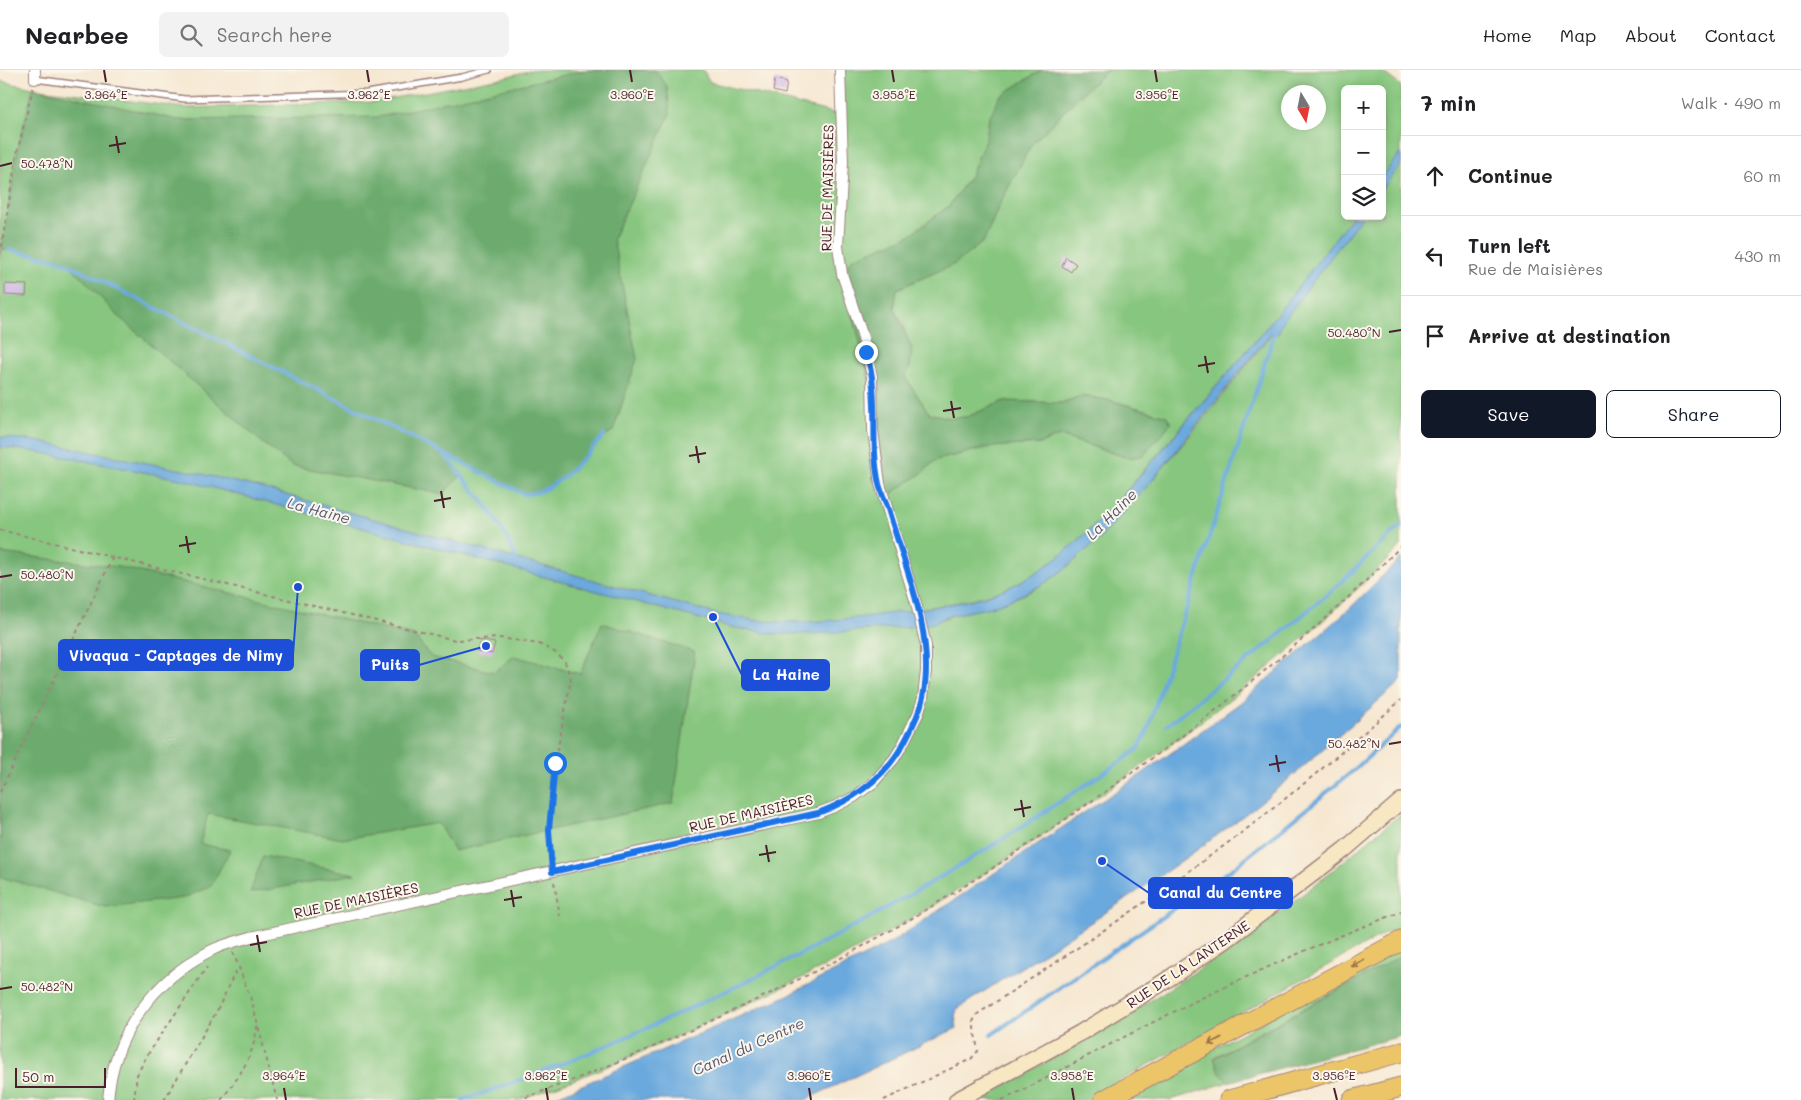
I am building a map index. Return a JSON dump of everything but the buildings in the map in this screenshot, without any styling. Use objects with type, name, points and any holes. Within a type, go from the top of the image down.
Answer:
[{"type":"highway","points":[[1104,1100],[1401,940]]},
{"type":"highway","points":[[1229,1100],[1396,1053]]},
{"type":"highway","points":[[1352,1100],[1401,1087]]},
{"type":"main road","name":"RUE DE LA LANTERNE","points":[[957,1100],[1080,1033],[1202,957],[1294,890],[1401,801]]},
{"type":"street","name":"RUE DE MAISIÈRES","points":[[108,1100],[115,1062],[123,1040],[142,1007],[152,994],[176,972],[225,945],[251,937],[818,813],[854,797],[872,783],[894,760],[918,714],[923,698],[926,646],[916,603],[880,484],[873,430],[872,376],[862,334],[842,274],[838,246],[843,163],[840,70]]},
{"type":"lane","points":[[35,74],[185,98],[366,93],[462,77],[489,70]]},
{"type":"path","points":[[0,255],[17,153],[35,74]]},
{"type":"path","points":[[0,530],[456,640],[500,638],[539,644],[556,653],[565,662],[571,679],[555,763],[549,830],[552,872],[560,916]]},
{"type":"path","points":[[518,1100],[565,1084],[669,1040],[795,982],[878,938],[956,891],[1038,838],[1183,736],[1233,697],[1319,624],[1401,546]]},
{"type":"path","points":[[0,792],[112,557]]},
{"type":"path","points":[[884,1100],[971,1059],[978,1051],[973,1022],[976,1015],[1143,904],[1231,841],[1309,779],[1401,700]]},
{"type":"path","points":[[1002,1100],[1031,1087],[1106,1046],[1216,991],[1334,937],[1401,912]]},
{"type":"path","points":[[134,1100],[138,1075],[146,1057],[225,945],[252,1002],[277,1100]]},
{"type":"path","points":[[164,1100],[217,1011],[238,968]]},
{"type":"path","points":[[220,1100],[249,1059],[256,1044],[258,1024]]},
{"type":"green space","points":[[532,70],[703,70],[710,82],[841,115],[844,70],[1042,70],[1000,96],[989,118],[986,138],[971,175],[949,206],[907,237],[853,258],[885,498],[922,473],[936,460],[990,447],[1040,444],[1060,436],[1128,458],[1171,423],[1167,416],[1109,400],[1081,396],[1061,403],[1004,401],[967,417],[949,418],[929,413],[905,377],[910,367],[904,327],[894,309],[897,289],[954,264],[984,241],[1000,203],[1031,145],[1079,96],[1108,70],[1380,70],[1401,86],[1401,546],[1366,581],[1293,647],[1216,710],[1070,816],[989,870],[907,921],[818,970],[689,1031],[593,1072],[518,1100],[0,1100],[0,81],[33,88],[185,108],[372,102],[501,78]],"holes":[[[1266,328],[1272,333],[1149,484],[1100,537],[1067,567],[1043,584],[1022,595],[992,606],[954,615],[937,622],[918,609],[985,596],[1031,576],[1053,561],[1096,524]]]},
{"type":"green space","points":[[586,70],[655,70],[667,86],[670,114],[613,239],[637,359],[613,431],[592,447],[561,479],[550,487],[538,492],[524,494],[445,454],[461,475],[443,494],[293,466],[264,444],[117,315],[70,265],[58,260],[2,250],[17,153],[33,88],[179,120],[379,117]]},
{"type":"green space","points":[[1042,70],[1108,70],[1079,96],[1031,145],[1000,203],[984,241],[955,264],[897,289],[894,309],[912,348],[910,368],[905,377],[929,413],[949,418],[967,417],[1004,401],[1061,403],[1081,396],[1109,400],[1167,416],[1171,423],[1143,456],[1128,458],[1060,436],[1040,444],[990,447],[936,460],[922,473],[884,498],[874,396],[842,274],[853,258],[907,237],[949,206],[971,175],[986,138],[989,118],[1000,96]]},
{"type":"green space","points":[[0,553],[119,567],[414,636],[431,657],[494,672],[514,656],[580,674],[602,623],[695,652],[673,803],[454,851],[438,823],[343,839],[208,814],[200,844],[230,850],[211,886],[184,898],[105,907],[0,877]]},
{"type":"green space","points":[[1401,814],[1401,927],[1384,934],[1085,1100],[975,1100],[1116,1022],[1217,957],[1289,905]]},
{"type":"green space","points":[[263,856],[355,874],[250,893]]},
{"type":"green space","points":[[1401,948],[1401,956],[1214,1057],[1219,1072],[1228,1082],[1171,1100],[1116,1100]]},
{"type":"green space","points":[[1401,956],[1401,1036],[1228,1082],[1219,1072],[1214,1058]]},
{"type":"water","points":[[1401,152],[1401,164],[1386,184],[1386,171]]},
{"type":"water","points":[[1349,220],[1359,220],[1282,323],[1278,334],[1271,333],[1151,482],[1100,538],[1066,568],[1042,585],[991,607],[947,616],[937,622],[922,626],[813,634],[772,634],[730,627],[180,479],[37,452],[0,447],[0,437],[36,441],[198,473],[261,488],[716,614],[782,622],[858,618],[973,599],[1007,588],[1032,575],[1056,559],[1079,540],[1122,497],[1265,329]]},
{"type":"water","points":[[1401,558],[1401,681],[1296,773],[1231,825],[1130,896],[957,1009],[955,1016],[957,1028],[805,1100],[548,1100],[784,997],[892,942],[1146,771],[1240,703],[1349,609]]},
{"type":"waterway","points":[[9,250],[58,260],[70,265],[524,494],[535,493],[546,488],[568,473],[604,435]]},
{"type":"waterway","points":[[462,1100],[534,1075],[641,1031],[824,942],[900,901],[975,857],[1138,749],[1147,732],[1275,331]]},
{"type":"waterway","points":[[445,455],[491,512],[505,534],[517,561]]},
{"type":"waterway","points":[[1167,725],[1336,587],[1401,525]]},
{"type":"waterway","points":[[991,1035],[1232,869],[1353,771],[1401,727]]},
{"type":"place","name":"Vivaqua - Captages de Nimy","points":[[298,587]]},
{"type":"place","name":"La Haine","points":[[713,617]]},
{"type":"place","name":"Puits","points":[[486,646]]},
{"type":"place","name":"Canal du Centre","points":[[1102,861]]},
{"type":"route","points":[[555,763],[549,830],[552,872],[818,813],[854,797],[884,772],[894,760],[911,730],[923,698],[926,646],[916,603],[880,484],[873,430],[874,396],[872,376],[866,352]]}]
